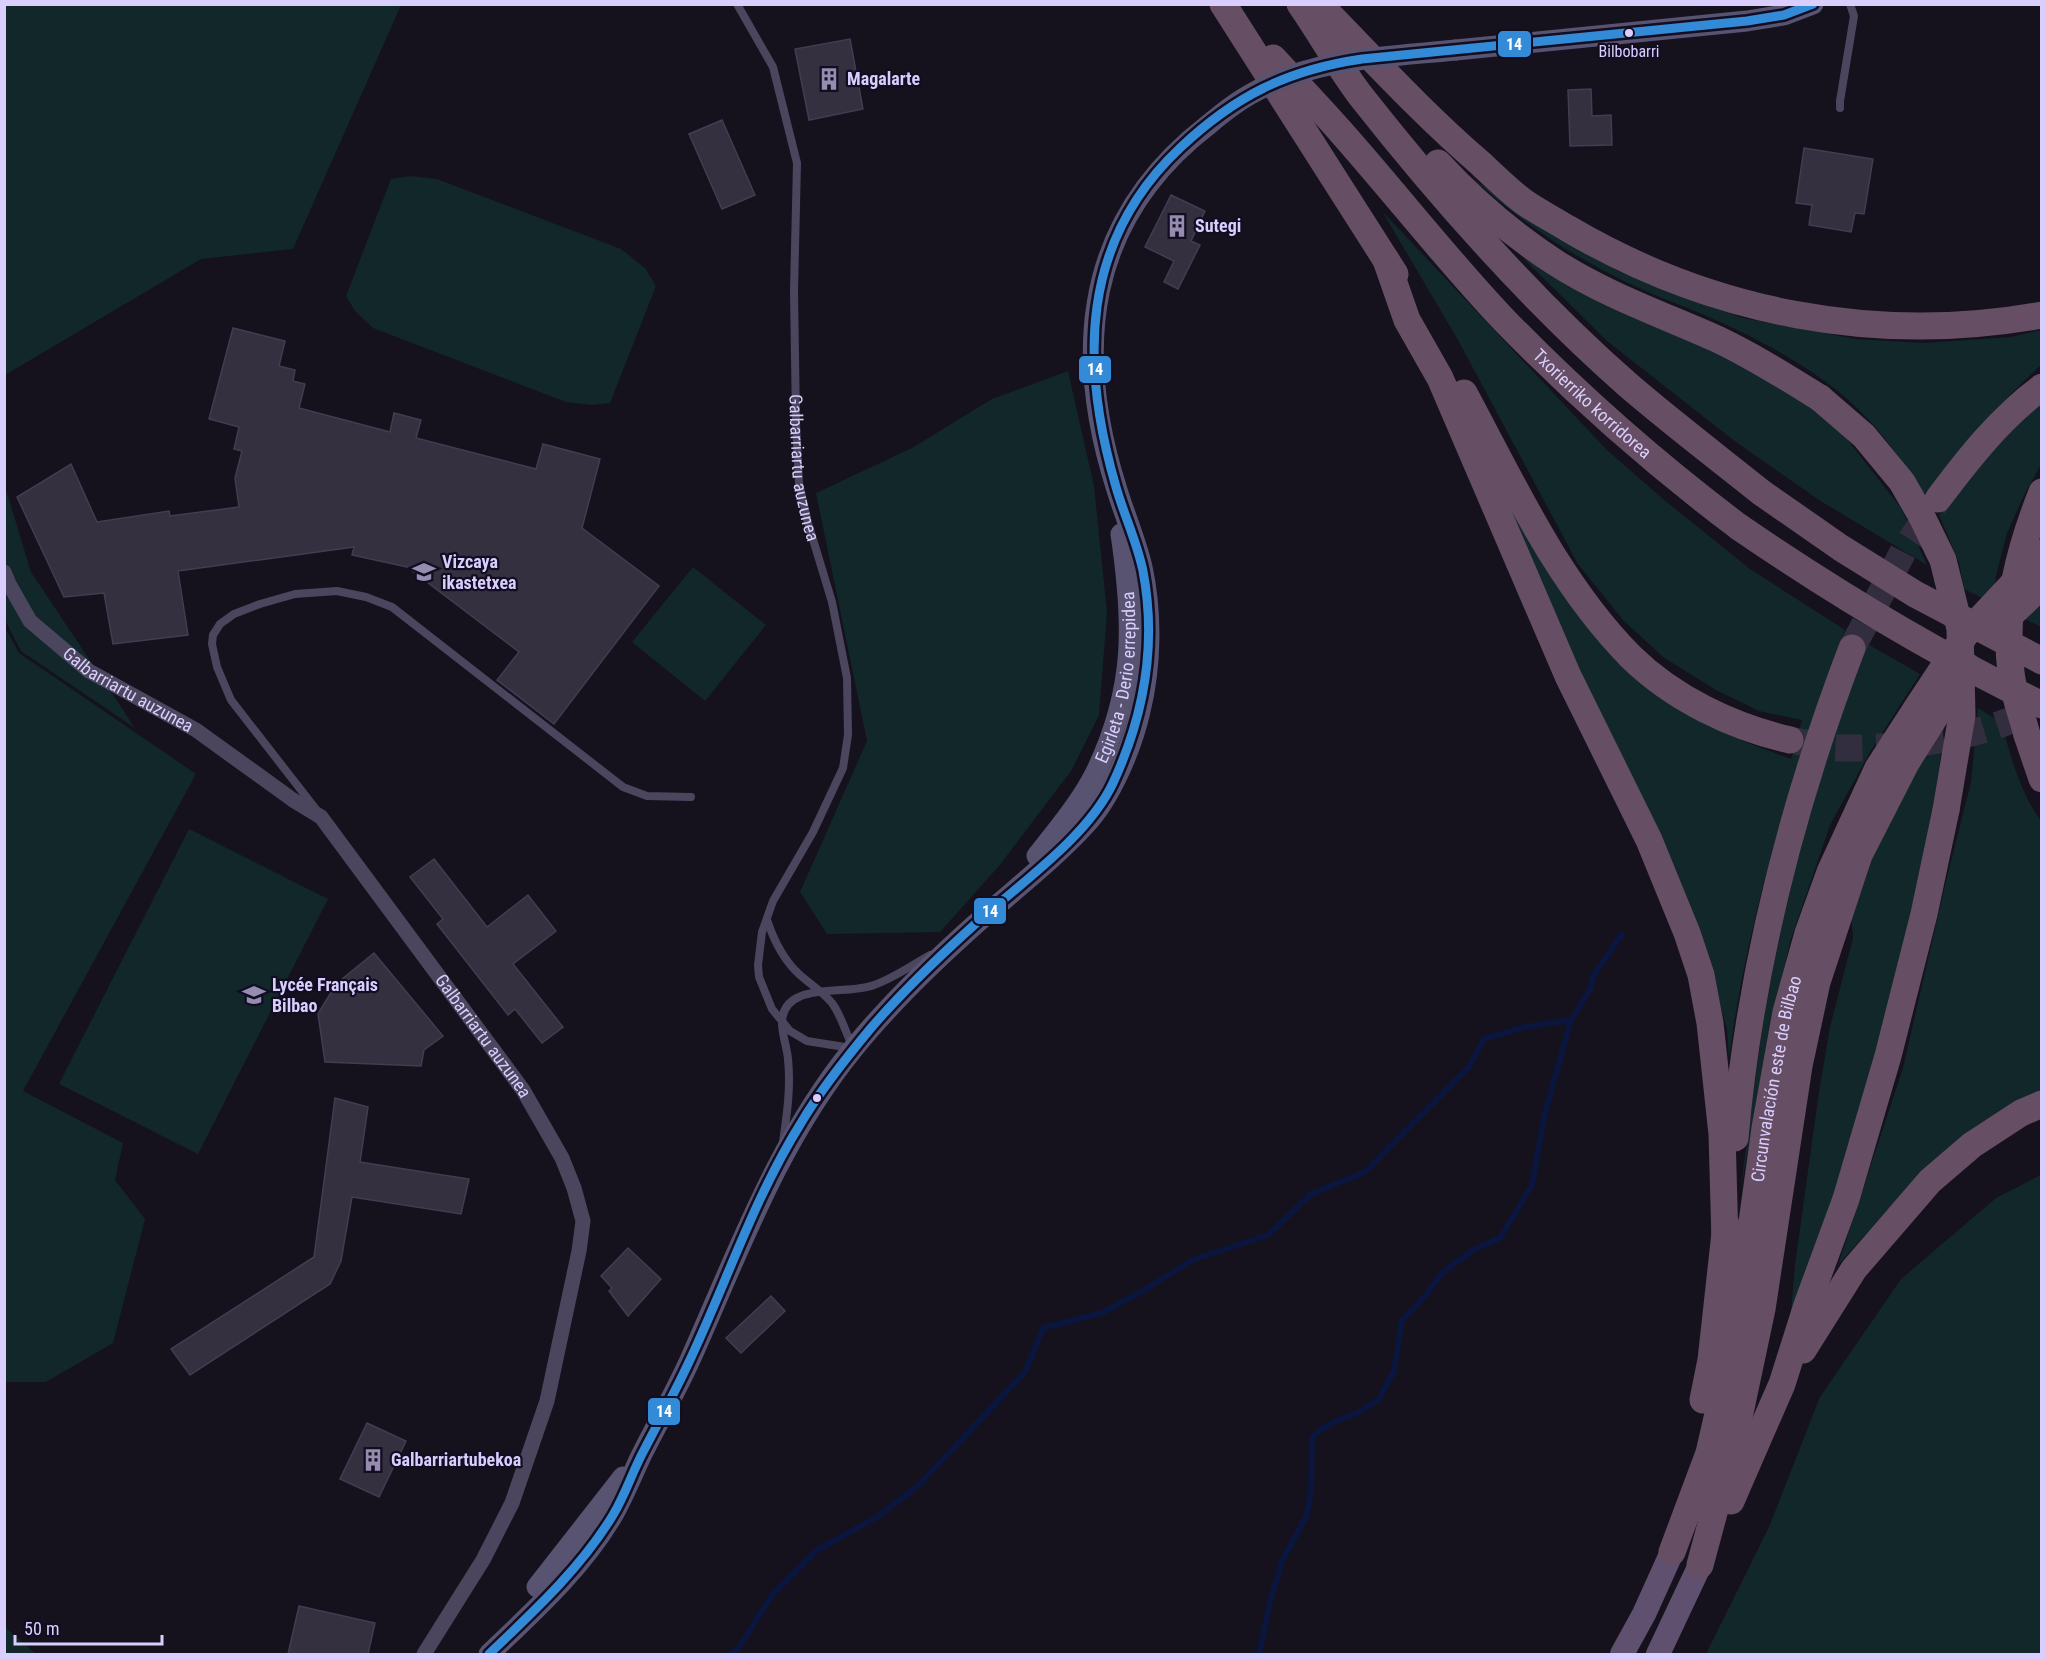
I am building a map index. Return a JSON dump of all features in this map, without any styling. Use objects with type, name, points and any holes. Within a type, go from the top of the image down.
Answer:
[{"type":"highway","points":[[1223,4],[1428,327],[1557,564],[1605,627],[1632,658],[1703,708],[1759,733],[1790,740]]},
{"type":"highway","name":"Txorierriko korridorea","points":[[1223,4],[1341,132],[1440,249],[1504,319],[1568,383],[1628,438],[1739,527],[1819,582],[1895,629],[2042,705]]},
{"type":"highway","points":[[1308,7],[1524,202],[1600,247],[1665,277],[1760,308],[1817,320],[1880,325],[1948,326],[2010,321],[2042,315]]},
{"type":"highway","points":[[1308,7],[1403,126],[1462,189],[1517,234],[1557,263],[1615,295],[1753,357],[1820,398],[1864,436],[1902,482],[1922,517],[1942,560],[1960,629],[1962,715],[1946,810],[1924,914],[1888,1056],[1846,1199],[1807,1305],[1782,1384],[1736,1492],[1700,1565]]},
{"type":"highway","points":[[1308,7],[1358,92],[1419,168],[1486,246],[1551,313],[1626,383],[1762,493],[1841,549],[1915,594],[2042,661]]},
{"type":"highway","points":[[1386,260],[1407,320],[1440,378],[1568,676],[1649,840],[1687,933],[1701,975],[1712,1043],[1722,1134],[1725,1241]]},
{"type":"highway","points":[[1938,499],[1987,438],[2035,391]]},
{"type":"highway","points":[[2042,492],[2019,560],[2007,633],[2011,675],[2042,779]]},
{"type":"highway","name":"Circunvalación este de Bilbao","points":[[1672,1552],[1709,1453],[1731,1357],[1765,1128],[1786,1012],[1808,933],[1826,882],[1878,768],[1918,706],[1965,635],[2042,553]]},
{"type":"highway","name":"Circunvalación este de Bilbao","points":[[1700,1565],[1737,1427],[1760,1321],[1798,1066],[1817,982],[1839,912],[1859,855],[1918,744],[1979,646],[2042,585]]},
{"type":"highway","points":[[1672,1552],[1711,1360],[1739,1090],[1753,998],[1771,912],[1804,787],[1825,720],[1852,648]]},
{"type":"highway","points":[[1782,1384],[1854,1269],[1930,1181],[1972,1145],[2021,1113],[2042,1104]]},
{"type":"main road","name":"Circunvalación este de Bilbao","points":[[1622,1654],[1644,1614],[1672,1552]]},
{"type":"main road","name":"Circunvalación este de Bilbao","points":[[1658,1654],[1700,1565]]},
{"type":"street","name":"Egirleta - Derio errepidea","points":[[854,1049],[904,991],[1000,902],[1073,809],[1096,772],[1115,726],[1130,656],[1130,599],[1117,492],[1094,385],[1093,331],[1100,287],[1109,255],[1126,216],[1171,156],[1208,124],[1248,95],[1265,86],[1326,65],[1362,59],[1747,21],[1784,15],[1813,4]]},
{"type":"street","name":"Galbarriartu auzunea","points":[[4,572],[30,621],[89,671],[196,730],[293,800],[321,817],[523,1090],[562,1158],[574,1188],[583,1221],[579,1251],[547,1401],[512,1503],[483,1560],[424,1654]]},
{"type":"street","points":[[489,1654],[551,1592],[597,1539],[615,1512],[642,1453],[688,1365],[780,1160],[800,1124],[854,1049]]},
{"type":"street","points":[[476,1654],[516,1613],[564,1555],[602,1502],[642,1453]]},
{"type":"lane","name":"Galbarriartu auzunea","points":[[737,4],[773,67],[797,163],[794,291],[799,483],[808,523],[832,602],[847,678],[848,735],[843,768],[813,832],[776,895],[759,944],[759,977],[772,1009],[782,1023]]},
{"type":"lane","points":[[1840,108],[1854,16],[1850,4]]},
{"type":"lane","points":[[321,817],[231,700],[217,667],[212,644],[213,634],[220,624],[234,614],[295,594],[337,591],[366,597],[392,607],[623,787],[647,796],[691,797]]},
{"type":"lane","points":[[767,920],[775,943],[783,956],[798,973],[830,1001],[839,1014],[854,1049]]},
{"type":"lane","points":[[780,1160],[787,1117],[789,1082],[788,1058],[782,1023],[788,1004],[796,998],[820,992],[861,990],[875,985],[961,938]]},
{"type":"lane","points":[[782,1023],[790,1031],[807,1041],[854,1049]]},
{"type":"green space","points":[[4,5],[401,5],[293,249],[201,259],[5,375]]},
{"type":"green space","points":[[410,176],[437,179],[621,249],[645,268],[656,286],[610,403],[591,405],[566,402],[373,328],[355,311],[346,296],[391,179]]},
{"type":"green space","points":[[1472,178],[1554,235],[1618,271],[1743,318],[1856,339],[1924,343],[2011,337],[2041,330],[2041,365],[1979,428],[1923,496],[1897,455],[1875,427],[1838,391],[1804,366],[1749,336],[1639,288],[1584,260],[1526,222]]},
{"type":"green space","points":[[1382,211],[1607,450],[1663,499],[1750,569],[1845,630],[1808,735],[1775,842],[1748,950],[1729,1059],[1727,1029],[1705,950],[1448,381],[1671,704],[1745,742],[1791,759],[1802,720],[1759,711],[1716,690],[1663,657],[1623,620],[1578,564],[1458,340]]},
{"type":"green space","points":[[1522,257],[1596,295],[1749,365],[1836,425],[1901,508],[1927,565],[1819,500],[1732,439],[1607,341]]},
{"type":"green space","points":[[1068,371],[1094,486],[1107,612],[1099,715],[1071,771],[999,866],[940,932],[827,934],[800,892],[867,741],[816,493],[912,448],[992,399]]},
{"type":"green space","points":[[2041,400],[2041,465],[2007,533],[1994,594],[2041,598],[2041,627],[1964,589],[1959,562],[1939,515],[1957,489]]},
{"type":"green space","points":[[4,483],[31,572],[135,728],[21,651],[5,620]]},
{"type":"green space","points":[[693,567],[766,625],[705,701],[632,642]]},
{"type":"green space","points":[[4,626],[19,653],[196,774],[23,1091],[123,1143],[115,1180],[145,1219],[113,1343],[46,1382],[5,1382]]},
{"type":"green space","points":[[1864,642],[1920,674],[1870,752],[1830,825],[1790,942],[1740,1193],[1768,984],[1788,875],[1844,692]]},
{"type":"green space","points":[[1978,708],[2001,722],[2022,786],[2041,821],[2041,1095],[1918,1176],[1838,1265],[1903,1068],[1971,782]]},
{"type":"green space","points":[[1946,713],[1925,854],[1863,1107],[1790,1325],[1795,1265],[1819,1092],[1830,1027],[1853,938],[1850,901]]},
{"type":"green space","points":[[189,829],[328,899],[198,1154],[59,1084]]},
{"type":"green space","points":[[2041,1175],[2041,1654],[1706,1654],[1769,1527],[1820,1397],[1901,1279],[1996,1198]]},
{"type":"green space","points":[[5,1627],[36,1654],[5,1654]]},
{"type":"building","name":"Magalarte","points":[[850,39],[863,109],[809,120],[795,49]]},
{"type":"building","points":[[1591,89],[1592,116],[1611,115],[1612,145],[1570,146],[1568,90]]},
{"type":"building","points":[[722,120],[755,195],[722,209],[689,134]]},
{"type":"building","points":[[1804,148],[1873,159],[1864,214],[1855,213],[1851,232],[1809,225],[1812,205],[1796,203]]},
{"type":"building","name":"Sutegi","points":[[1171,195],[1205,211],[1191,241],[1200,245],[1178,289],[1164,282],[1174,261],[1145,247]]},
{"type":"building","points":[[233,328],[285,341],[279,366],[295,370],[293,381],[305,384],[299,408],[390,432],[394,413],[421,420],[416,438],[536,469],[543,444],[600,459],[582,528],[659,586],[554,724],[497,680],[519,652],[407,567],[352,555],[354,547],[178,571],[188,635],[113,644],[104,593],[64,597],[17,497],[71,464],[97,522],[169,511],[170,516],[239,507],[235,478],[242,451],[234,449],[239,427],[209,419]]},
{"type":"building","points":[[434,859],[487,927],[528,895],[556,931],[513,964],[563,1027],[542,1043],[515,1009],[508,1015],[437,924],[443,919],[410,877]]},
{"type":"building","points":[[374,953],[443,1036],[424,1050],[421,1066],[325,1062],[318,1014],[336,984]]},
{"type":"building","points":[[335,1098],[368,1107],[360,1162],[469,1179],[461,1214],[352,1197],[341,1261],[330,1284],[190,1375],[171,1349],[314,1257]]},
{"type":"building","points":[[628,1248],[661,1279],[628,1316],[609,1291],[612,1288],[601,1276]]},
{"type":"building","points":[[771,1296],[785,1311],[741,1353],[726,1338]]},
{"type":"building","name":"Galbarriartubekoa","points":[[367,1423],[406,1441],[379,1497],[340,1479]]},
{"type":"building","points":[[299,1606],[375,1623],[368,1654],[288,1654]]},
{"type":"waterway","points":[[1259,1654],[1270,1602],[1282,1561],[1307,1515],[1311,1491],[1312,1438],[1321,1429],[1356,1414],[1379,1399],[1394,1371],[1402,1320],[1425,1296],[1443,1272],[1473,1250],[1500,1238],[1532,1185],[1544,1117],[1571,1020],[1591,988],[1593,976],[1622,934]]},
{"type":"waterway","points":[[730,1654],[738,1649],[772,1595],[817,1550],[877,1517],[918,1486],[1025,1372],[1043,1328],[1102,1313],[1192,1260],[1268,1235],[1311,1194],[1365,1172],[1469,1067],[1484,1039],[1525,1027],[1571,1020]]},
{"type":"tunnel","points":[[1852,648],[1904,550],[1936,502]]},
{"type":"tunnel","points":[[1795,741],[1840,748],[1917,743],[1971,733],[2021,716],[2042,705]]},
{"type":"transit line","name":"14","points":[[489,1654],[539,1606],[571,1571],[613,1515],[688,1364],[769,1181],[801,1123],[825,1086],[871,1028],[914,982],[991,910],[1059,852],[1090,819],[1113,783],[1124,758],[1140,706],[1145,680],[1149,626],[1143,571],[1104,441],[1097,395],[1094,350],[1097,307],[1106,264],[1123,223],[1147,185],[1180,148],[1221,114],[1264,88],[1310,70],[1362,59],[1747,21],[1784,15],[1813,4]]},
{"type":"place","name":"Bilbobarri","points":[[1629,33]]},
{"type":"place","name":"Magalarte","points":[[829,79]]},
{"type":"place","name":"Sutegi","points":[[1177,226]]},
{"type":"place","name":"Vizcaya ikastetxea","points":[[424,572]]},
{"type":"place","name":"Lycée Français Bilbao","points":[[254,995]]},
{"type":"place","name":"Galbarriartubekoa","points":[[373,1460]]}]
